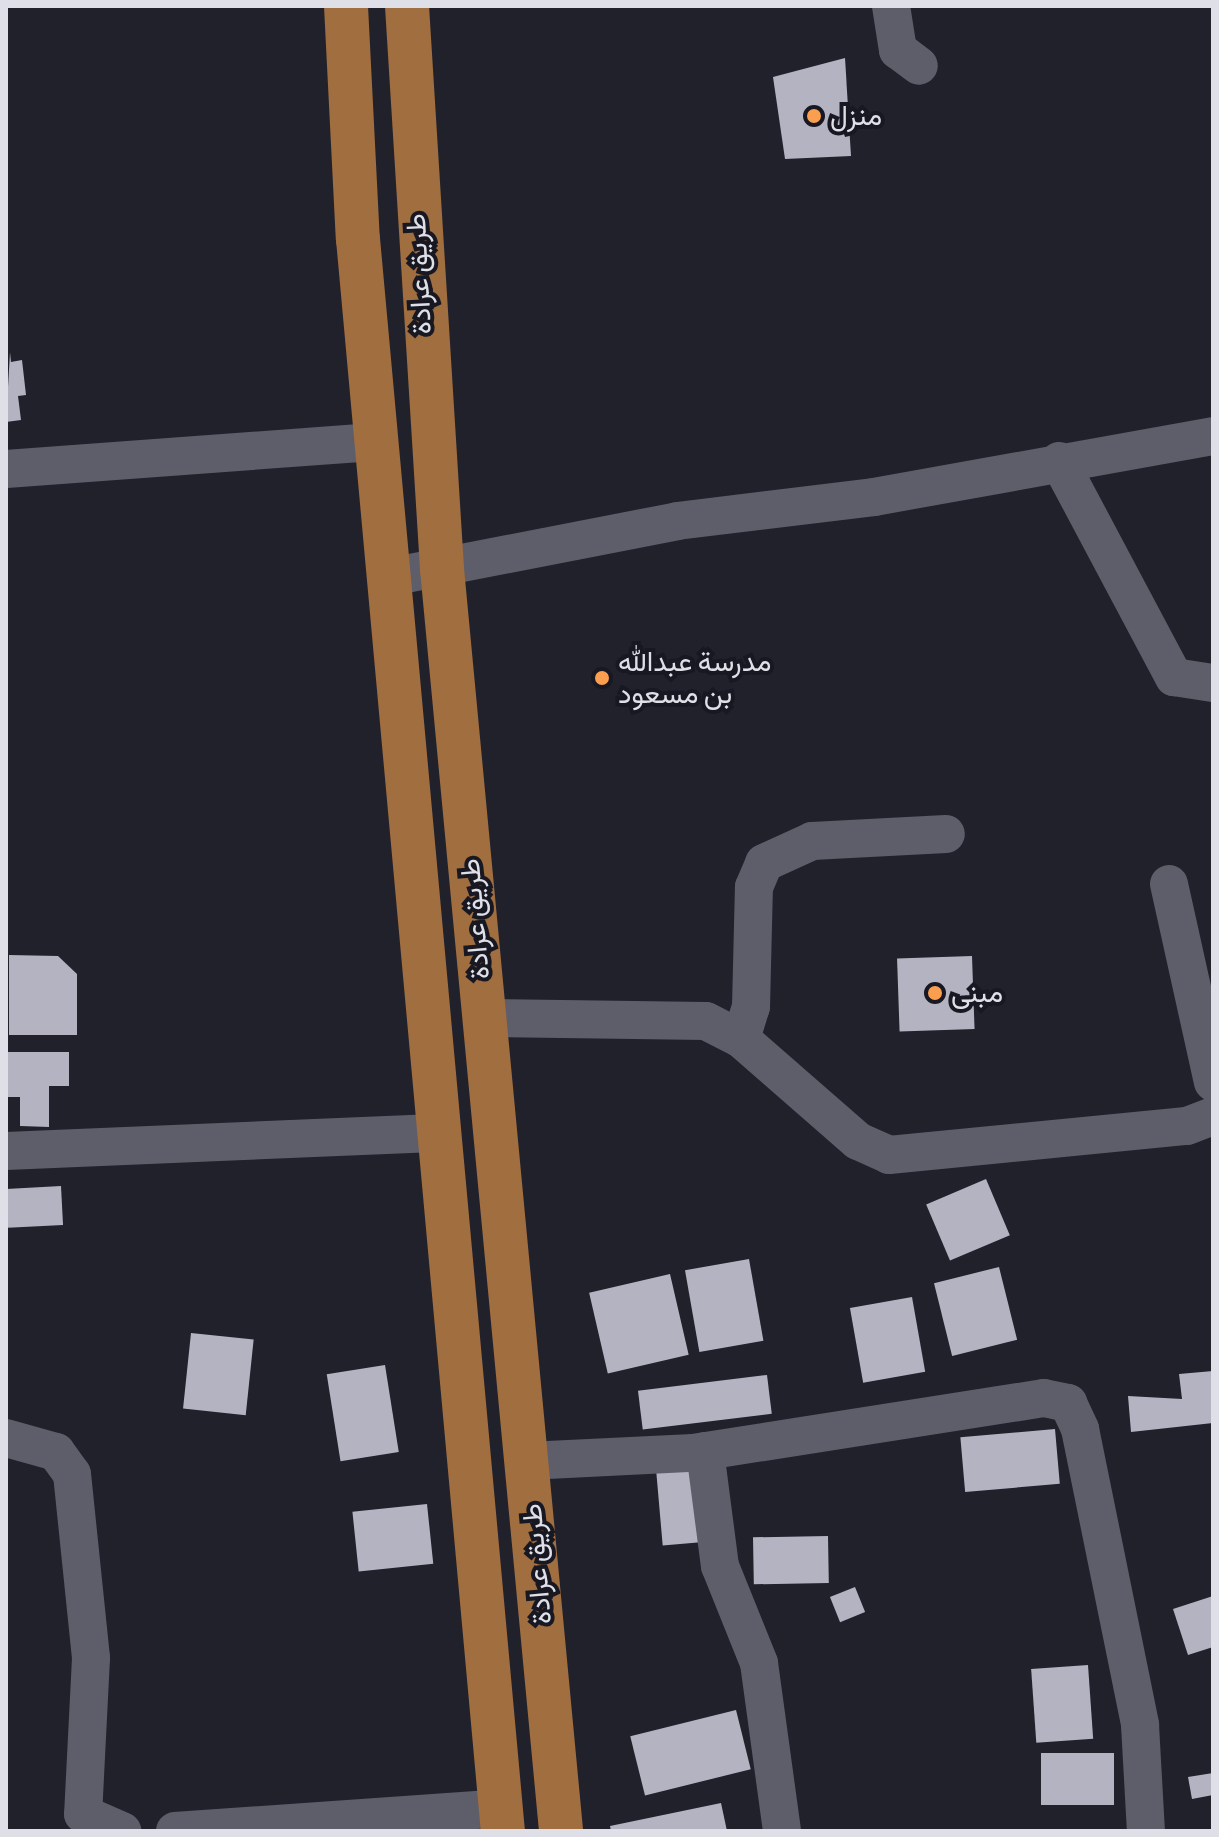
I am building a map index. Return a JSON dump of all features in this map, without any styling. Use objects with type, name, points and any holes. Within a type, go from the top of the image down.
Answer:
[{"type":"main road","points":[[346,6],[377,442],[502,1820]]},
{"type":"main road","name":"طريق عرادة","points":[[407,6],[442,569],[561,1831]]},
{"type":"street","points":[[891,6],[898,50],[919,66]]},
{"type":"street","points":[[390,577],[677,521],[874,497],[1059,461],[1213,436]]},
{"type":"street","points":[[6,469],[377,442]]},
{"type":"street","points":[[1059,461],[1174,677],[1213,683]]},
{"type":"street","points":[[741,1039],[751,1007],[754,887],[764,863],[812,841],[946,834]]},
{"type":"street","points":[[1169,884],[1213,1082]]},
{"type":"street","points":[[485,1018],[706,1021],[741,1039],[858,1141],[889,1155],[1187,1126],[1213,1116]]},
{"type":"street","points":[[6,1151],[441,1133]]},
{"type":"street","points":[[527,1461],[705,1451],[1044,1398],[1068,1403],[1080,1429],[1140,1725],[1146,1831]]},
{"type":"street","points":[[6,1438],[56,1452],[72,1474],[91,1658],[83,1814],[122,1831]]},
{"type":"street","points":[[705,1451],[720,1566],[759,1663],[782,1831]]},
{"type":"street","points":[[175,1831],[502,1820]]},
{"type":"building","name":"منزل","points":[[845,58],[851,156],[785,159],[773,77]]},
{"type":"building","points":[[10,352],[11,362],[22,360],[26,395],[18,396],[21,420],[6,422]]},
{"type":"building","points":[[9,955],[58,956],[77,974],[77,1035],[9,1035]]},
{"type":"building","name":"مبنى","points":[[972,956],[975,1029],[900,1032],[897,959]]},
{"type":"building","points":[[6,1052],[69,1052],[69,1086],[49,1086],[49,1127],[20,1126],[20,1097],[6,1097]]},
{"type":"building","points":[[986,1179],[1010,1235],[950,1261],[926,1204]]},
{"type":"building","points":[[61,1186],[63,1225],[8,1228],[6,1189]]},
{"type":"building","points":[[749,1259],[763,1341],[699,1352],[685,1270]]},
{"type":"building","points":[[999,1267],[1017,1340],[952,1356],[934,1283]]},
{"type":"building","points":[[670,1274],[689,1355],[608,1374],[589,1293]]},
{"type":"building","points":[[912,1297],[925,1372],[863,1383],[850,1308]]},
{"type":"building","points":[[191,1333],[254,1340],[246,1415],[183,1409]]},
{"type":"building","points":[[385,1365],[399,1452],[340,1461],[327,1374]]},
{"type":"building","points":[[1213,1371],[1213,1423],[1131,1432],[1128,1396],[1182,1399],[1179,1374]]},
{"type":"building","points":[[767,1375],[772,1414],[643,1430],[638,1391]]},
{"type":"building","points":[[1055,1429],[1060,1484],[965,1492],[960,1437]]},
{"type":"building","points":[[723,1466],[729,1540],[663,1546],[656,1472]]},
{"type":"building","points":[[427,1504],[433,1564],[359,1572],[352,1512]]},
{"type":"building","points":[[828,1536],[829,1583],[754,1584],[753,1537]]},
{"type":"building","points":[[855,1587],[865,1612],[840,1622],[830,1597]]},
{"type":"building","points":[[1213,1596],[1213,1647],[1188,1655],[1173,1609]]},
{"type":"building","points":[[1088,1665],[1093,1739],[1036,1743],[1031,1669]]},
{"type":"building","points":[[736,1710],[751,1769],[645,1796],[630,1736]]},
{"type":"building","points":[[1041,1753],[1114,1753],[1114,1805],[1041,1805]]},
{"type":"building","points":[[1213,1773],[1213,1795],[1192,1799],[1188,1777]]},
{"type":"building","points":[[721,1803],[727,1831],[611,1831],[610,1826]]},
{"type":"place","name":"منزل","points":[[814,116]]},
{"type":"place","name":"مدرسة عبدالله بن مسعود","points":[[602,678]]},
{"type":"place","name":"مبنى","points":[[935,993]]}]
